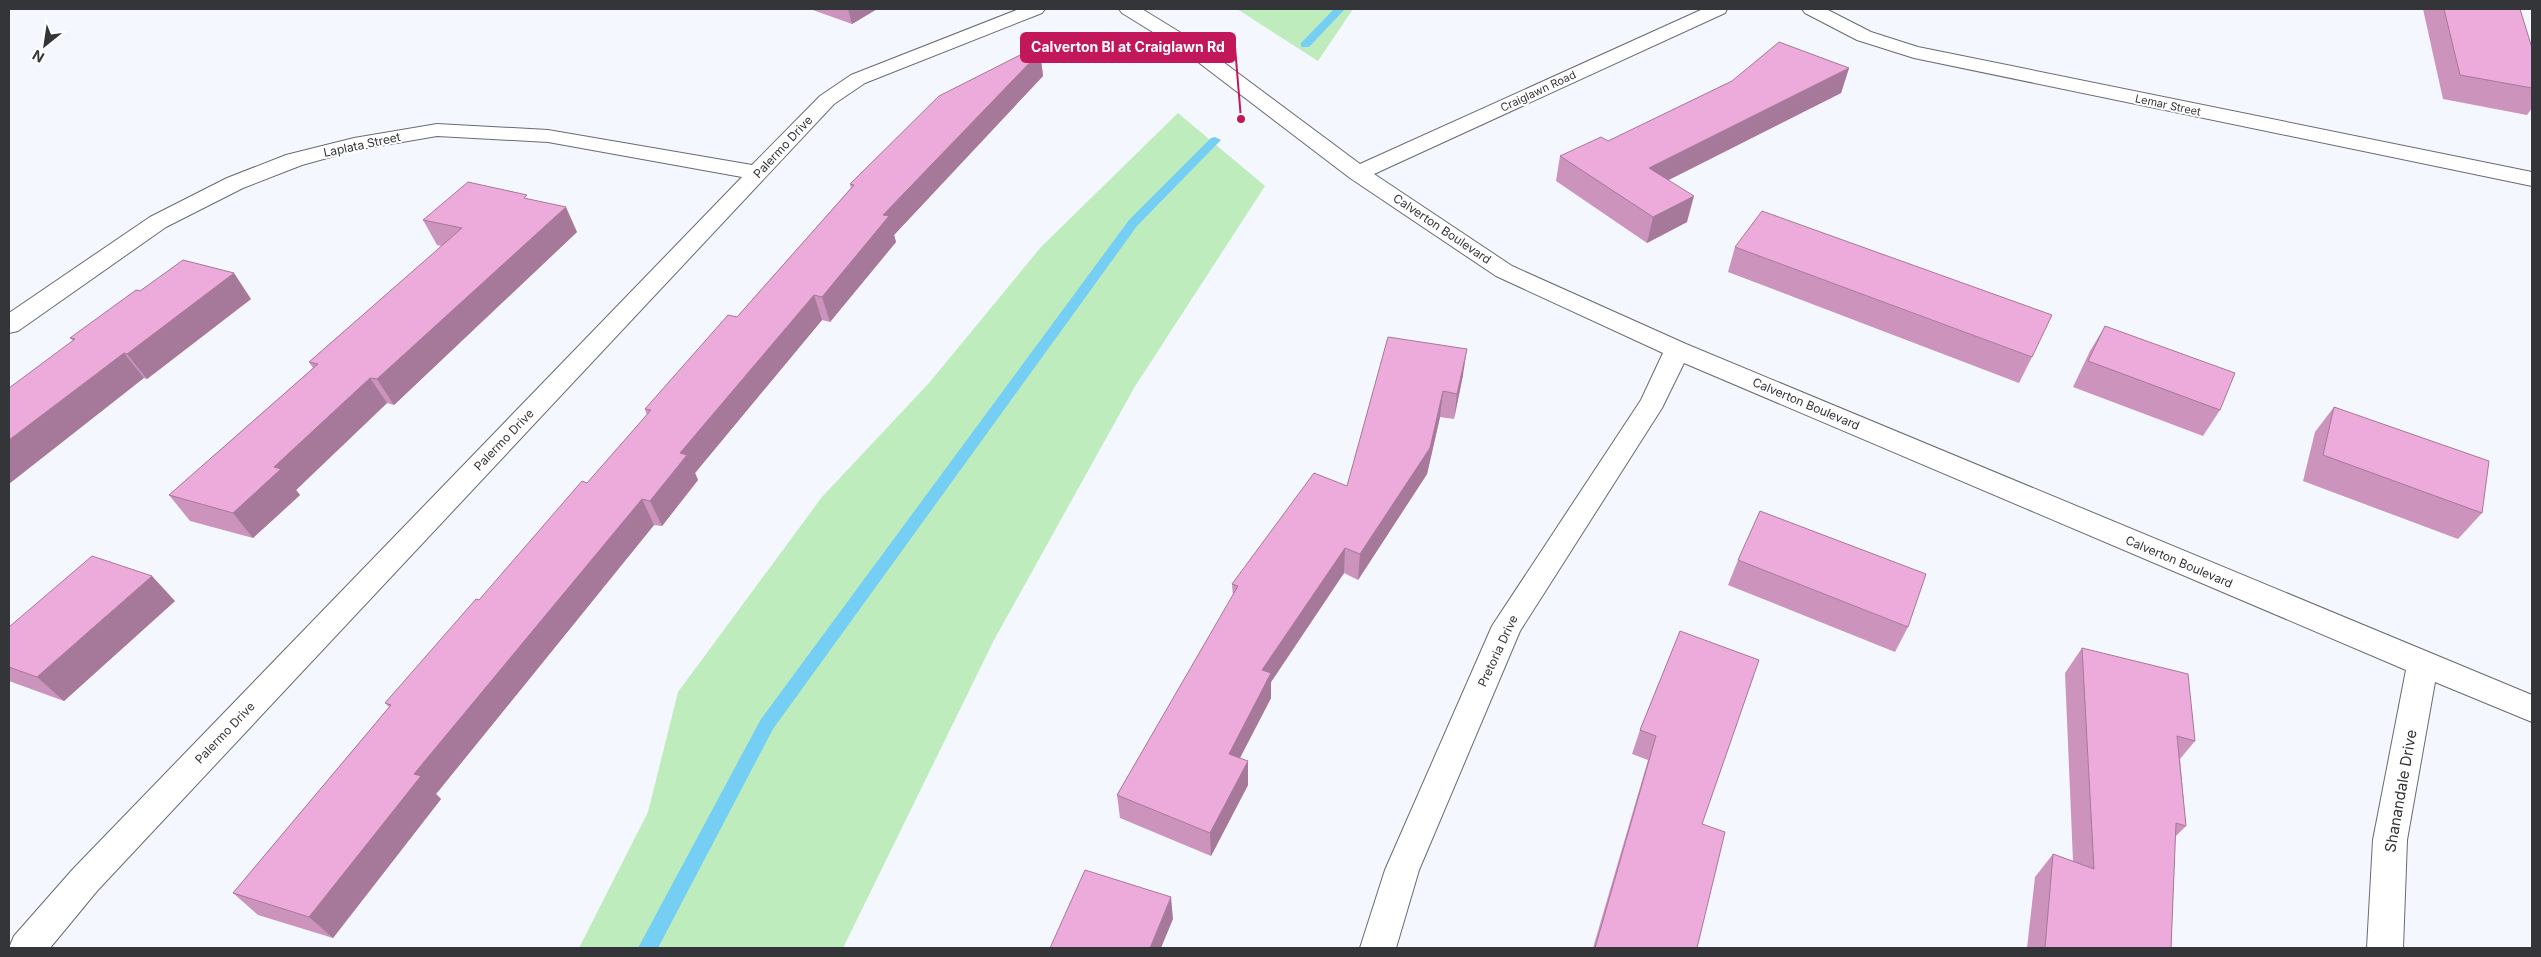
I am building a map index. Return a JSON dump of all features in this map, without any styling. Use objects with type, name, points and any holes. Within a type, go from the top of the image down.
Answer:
[{"type":"street","name":"Palermo Drive","points":[[27,948],[84,880],[827,100],[858,79],[1035,9]]},
{"type":"street","name":"Calverton Boulevard","points":[[1130,9],[1192,48],[1358,173],[1504,271],[1677,350],[2532,709]]},
{"type":"street","name":"Craiglawn Road","points":[[1358,173],[1718,9]]},
{"type":"street","name":"Lemar Street","points":[[1812,9],[1864,36],[1914,52],[2532,179]]},
{"type":"street","name":"Laplata Street","points":[[9,325],[158,222],[235,183],[294,160],[354,144],[437,130],[548,136],[759,173]]},
{"type":"street","name":"Pretoria Drive","points":[[1378,948],[1402,870],[1507,626],[1653,402],[1677,350]]},
{"type":"street","name":"Shanandale Drive","points":[[2386,948],[2390,840],[2423,664]]},
{"type":"green space","points":[[1237,9],[1353,9],[1318,61]]},
{"type":"green space","points":[[1178,113],[1265,186],[1134,388],[994,640],[843,948],[579,948],[648,812],[678,692],[822,497],[929,383],[1041,247]]},
{"type":"building","points":[[2444,9],[2520,9],[2532,48],[2532,88],[2460,75]]},
{"type":"building","points":[[1779,42],[1849,68],[1649,168],[1694,196],[1653,217],[1560,156],[1601,137],[1608,141],[1732,81]]},
{"type":"building","points":[[1036,47],[1040,52],[883,215],[889,216],[822,297],[814,295],[680,453],[687,455],[650,501],[642,499],[414,774],[421,776],[309,917],[233,893],[391,705],[385,703],[476,599],[479,600],[582,481],[587,483],[651,410],[645,409],[728,315],[737,317],[854,185],[850,184],[939,96]]},
{"type":"building","points":[[468,182],[527,195],[524,198],[566,207],[377,379],[370,378],[274,467],[281,469],[233,513],[169,495],[318,364],[309,362],[462,228],[423,220]]},
{"type":"building","points":[[1762,211],[2052,315],[2032,357],[1735,247]]},
{"type":"building","points":[[183,260],[234,273],[9,440],[9,388],[75,339],[70,338],[136,290],[140,291]]},
{"type":"building","points":[[2105,326],[2235,373],[2220,410],[2088,361]]},
{"type":"building","points":[[1388,337],[1467,349],[1457,394],[1443,391],[1430,448],[1360,554],[1345,548],[1262,670],[1271,673],[1229,754],[1248,761],[1210,833],[1117,795],[1238,586],[1232,584],[1314,473],[1347,486]]},
{"type":"building","points":[[2334,407],[2489,461],[2482,513],[2323,455]]},
{"type":"building","points":[[1760,511],[1926,574],[1908,627],[1738,560]]},
{"type":"building","points":[[92,556],[152,576],[37,677],[9,667],[9,627]]},
{"type":"building","points":[[1680,631],[1759,660],[1702,824],[1725,832],[1697,948],[1595,948],[1656,736],[1640,730]]},
{"type":"building","points":[[2082,648],[2188,674],[2195,741],[2177,736],[2186,826],[2176,823],[2171,948],[2045,948],[2053,854],[2094,869]]},
{"type":"building","points":[[1085,870],[1171,897],[1150,948],[1050,948]]},
{"type":"waterway","points":[[1305,45],[1340,9]]},
{"type":"waterway","points":[[648,948],[767,724],[1133,223],[1215,140]]},
{"type":"place","name":"Calverton Bl at Craiglawn Rd","points":[[1241,119]]}]
